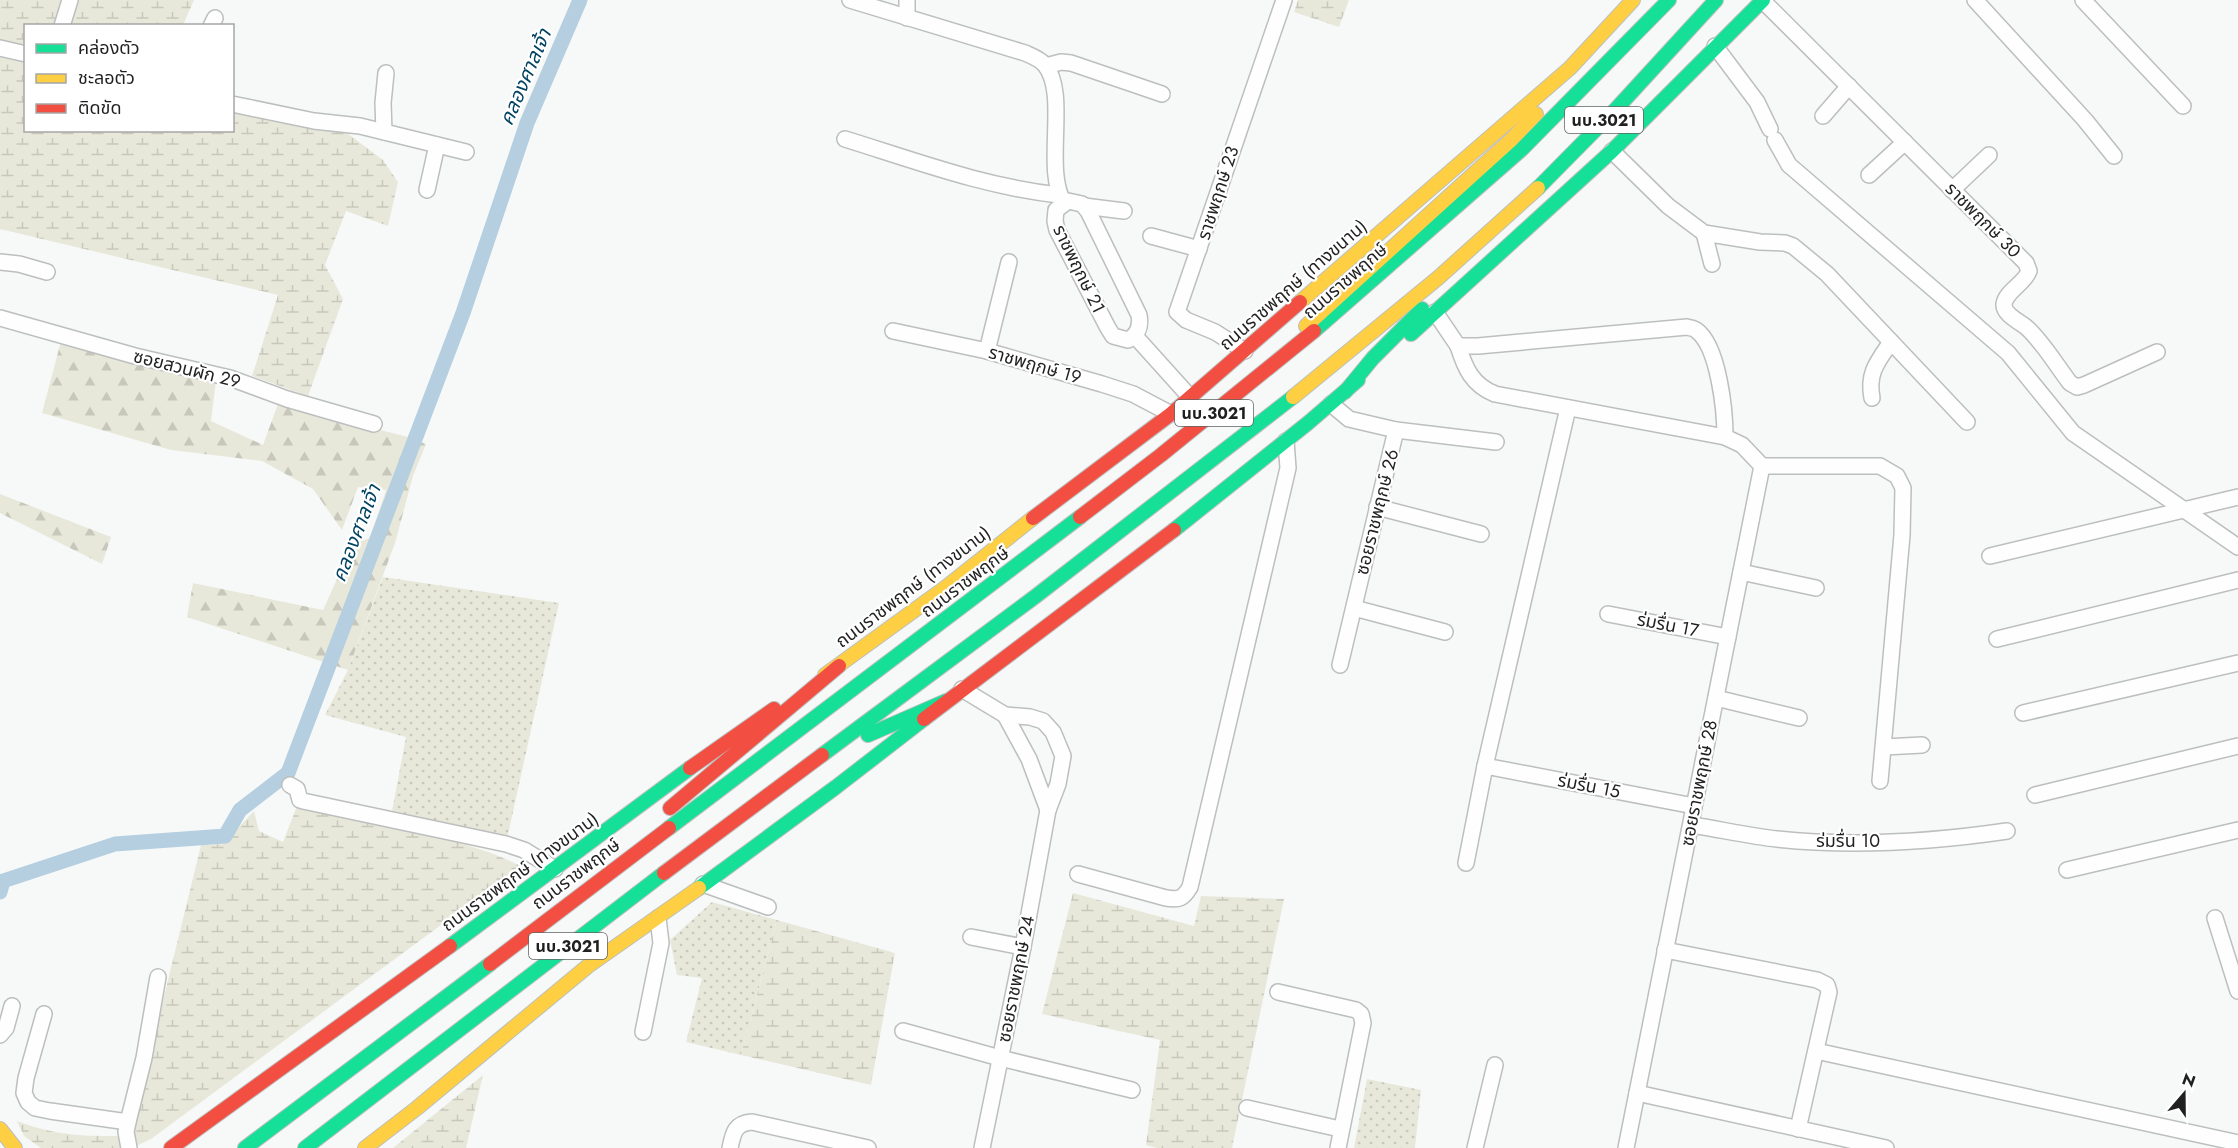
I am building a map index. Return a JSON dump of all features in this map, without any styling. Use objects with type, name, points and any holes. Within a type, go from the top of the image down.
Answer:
[{"type":"main road","name":"ถนนราชพฤกษ์ (ทางขนาน)","points":[[171,1148],[724,743],[839,666],[945,588],[1095,470],[1171,414],[1468,158],[1582,56],[1633,0]]},
{"type":"main road","points":[[1290,352],[1309,322],[1592,67],[1651,0]]},
{"type":"main road","name":"ถนนราชพฤกษ์","points":[[245,1148],[1152,462],[1290,352],[1522,149],[1669,0]]},
{"type":"main road","name":"นบ.3021","points":[[305,1148],[659,876],[980,638],[1239,439],[1438,278],[1491,239],[1716,0]]},
{"type":"main road","name":"นบ.3021","points":[[365,1148],[417,1108],[588,966],[658,918],[836,787],[946,701],[1134,562],[1286,441],[1345,392],[1373,358],[1612,151],[1762,0]]},
{"type":"main road","points":[[1511,140],[1563,84],[1582,56]]},
{"type":"main road","points":[[1432,307],[1491,239],[1656,86]]},
{"type":"main road","points":[[657,818],[839,666]]},
{"type":"main road","points":[[817,760],[890,724],[946,701]]},
{"type":"main road","points":[[533,928],[575,887],[639,834]]},
{"type":"main road","points":[[0,1129],[14,1146]]},
{"type":"street","points":[[63,24],[70,0]]},
{"type":"street","points":[[845,139],[967,177],[1061,199],[1056,174],[1054,98],[1050,76],[1046,66],[1040,60],[1025,53],[850,0]]},
{"type":"street","points":[[907,0],[907,18]]},
{"type":"street","name":"ราชพฤกษ์ 23","points":[[1245,351],[1215,332],[1186,320],[1178,312],[1284,0]]},
{"type":"street","name":"ราชพฤกษ์ 30","points":[[1762,0],[2026,263],[2029,271],[2027,276],[2008,297],[2004,305],[2005,311],[2028,329],[2070,383],[2077,387],[2084,385],[2157,352]]},
{"type":"street","points":[[1975,0],[2085,120],[2114,156]]},
{"type":"street","points":[[2083,0],[2183,106]]},
{"type":"street","points":[[1715,46],[1757,102],[1789,165],[2008,353],[2073,433],[2238,548]]},
{"type":"street","points":[[0,48],[24,54]]},
{"type":"street","points":[[1046,66],[1061,62],[1071,63],[1162,94]]},
{"type":"street","points":[[384,132],[383,103],[386,74]]},
{"type":"street","points":[[1823,117],[1849,86]]},
{"type":"street","points":[[234,104],[314,121],[348,123],[466,152]]},
{"type":"street","points":[[1869,175],[1905,142]]},
{"type":"street","points":[[427,190],[437,146]]},
{"type":"street","points":[[1612,151],[1668,206],[1704,233],[1760,242],[1785,243],[1793,246],[1827,274],[1967,422]]},
{"type":"street","points":[[1952,190],[1989,155]]},
{"type":"street","name":"ราชพฤกษ์ 21","points":[[1061,199],[1074,201],[1084,206],[1139,315],[1140,322],[1135,336],[1128,340],[1113,336],[1057,230],[1055,216],[1061,199]]},
{"type":"street","points":[[1084,206],[1124,211]]},
{"type":"street","points":[[1704,233],[1712,264]]},
{"type":"street","points":[[1150,236],[1199,249]]},
{"type":"street","points":[[0,262],[19,264],[47,272]]},
{"type":"street","points":[[987,351],[1009,262]]},
{"type":"street","points":[[1432,307],[1458,346],[1469,375],[1485,390],[1495,394],[1725,437],[1742,445],[1762,466],[1880,466],[1897,476],[1903,488],[1902,535],[1880,781]]},
{"type":"street","name":"ซอยสวนผัก 29","points":[[0,318],[135,356],[230,378],[287,399],[374,424]]},
{"type":"street","points":[[1458,346],[1687,327],[1697,330],[1711,351],[1724,411],[1725,437]]},
{"type":"street","name":"ราชพฤกษ์ 19","points":[[893,331],[987,351],[1113,387],[1133,394],[1171,414]]},
{"type":"street","points":[[1135,336],[1190,397]]},
{"type":"street","points":[[1872,398],[1869,385],[1870,376],[1891,342]]},
{"type":"street","name":"ซอยราชพฤกษ์ 26","points":[[1331,404],[1349,419],[1396,430],[1340,665]]},
{"type":"street","points":[[1466,863],[1485,766],[1568,408]]},
{"type":"street","points":[[1396,430],[1496,442]]},
{"type":"street","points":[[1078,874],[1178,900],[1185,896],[1190,887],[1288,468],[1286,441]]},
{"type":"street","name":"ซอยราชพฤกษ์ 28","points":[[1626,1148],[1762,466]]},
{"type":"street","points":[[1990,556],[2238,497]]},
{"type":"street","points":[[1377,507],[1481,534]]},
{"type":"street","points":[[1741,572],[1816,588]]},
{"type":"street","points":[[1996,639],[2238,580]]},
{"type":"street","points":[[1353,608],[1445,632]]},
{"type":"street","name":"ร่มรื่น 17","points":[[1608,614],[1728,637]]},
{"type":"street","points":[[2023,713],[2238,663]]},
{"type":"street","name":"ซอยราชพฤกษ์ 24","points":[[962,689],[1005,715],[1030,717],[1042,721],[1053,732],[1063,756],[1058,784],[1048,810],[1023,947],[981,1148]]},
{"type":"street","points":[[1716,698],[1799,718]]},
{"type":"street","points":[[1005,715],[1029,759],[1048,810]]},
{"type":"street","points":[[1884,747],[1922,745]]},
{"type":"street","points":[[2035,795],[2238,746]]},
{"type":"street","name":"ร่มรื่น 15","points":[[1485,766],[1694,806]]},
{"type":"street","points":[[290,785],[297,789],[300,800],[303,801],[506,844],[524,850],[555,869]]},
{"type":"street","name":"ร่มรื่น 10","points":[[1690,825],[1776,839],[1850,843],[2007,831]]},
{"type":"street","points":[[2067,870],[2238,830]]},
{"type":"street","points":[[703,884],[768,907]]},
{"type":"street","points":[[643,1032],[661,943],[658,918]]},
{"type":"street","points":[[2215,918],[2238,991]]},
{"type":"street","points":[[971,938],[1023,947]]},
{"type":"street","points":[[1665,950],[1817,980],[1827,985],[1829,992],[1798,1129]]},
{"type":"street","points":[[129,1148],[126,1132],[144,1058],[158,977]]},
{"type":"street","points":[[1278,992],[1356,1010],[1361,1014],[1362,1023],[1338,1148]]},
{"type":"street","points":[[0,1035],[6,1028],[12,1006]]},
{"type":"street","points":[[44,1014],[26,1078],[24,1093],[28,1102],[35,1108],[50,1111],[128,1122]]},
{"type":"street","points":[[903,1032],[1132,1090]]},
{"type":"street","points":[[1816,1051],[2238,1143]]},
{"type":"street","points":[[1475,1148],[1495,1065]]},
{"type":"street","points":[[1637,1093],[1886,1148]]},
{"type":"street","points":[[1247,1108],[1340,1129]]},
{"type":"street","points":[[730,1148],[734,1131],[739,1125],[752,1122],[868,1148]]},
{"type":"green space","points":[[0,0],[194,0],[183,24],[24,24],[24,48],[0,42]]},
{"type":"green space","points":[[1298,0],[1349,0],[1339,27],[1294,12]]},
{"type":"green space","points":[[0,54],[24,60],[24,132],[234,132],[234,107],[347,133],[383,160],[398,182],[388,226],[346,211],[325,265],[343,299],[308,396],[252,376],[278,295],[0,229]]},
{"type":"green space","points":[[61,341],[216,381],[211,421],[263,445],[278,404],[408,437],[426,444],[413,476],[395,543],[348,670],[187,617],[193,583],[323,610],[353,544],[370,538],[386,490],[358,487],[342,530],[313,489],[262,461],[171,450],[42,413]]},
{"type":"green space","points":[[0,494],[111,537],[102,564],[0,513]]},
{"type":"green space","points":[[383,577],[559,603],[507,839],[392,811],[406,737],[325,715],[348,670]]},
{"type":"green space","points":[[297,806],[423,831],[494,854],[521,866],[151,1139],[132,1148],[41,1148],[24,1136],[17,1121],[46,1130],[73,1134],[130,1136],[201,845],[223,844],[254,811],[259,831],[283,842]]},
{"type":"green space","points":[[1073,893],[1194,926],[1201,896],[1284,899],[1232,1148],[1157,1148],[1146,1145],[1160,1040],[1042,1014]]},
{"type":"green space","points":[[712,902],[777,920],[741,1055],[686,1042],[702,978],[677,975],[670,940]]},
{"type":"green space","points":[[777,920],[895,953],[871,1085],[741,1055]]},
{"type":"green space","points":[[483,1075],[466,1148],[393,1148]]},
{"type":"green space","points":[[1367,1079],[1421,1090],[1415,1148],[1354,1148]]},
{"type":"waterway","name":"คลองศาลเจ้า","points":[[0,892],[3,881],[115,844],[225,836],[240,810],[288,773],[463,313],[527,123],[580,0]]},
{"type":"traffic: fast","points":[[1314,331],[1522,149],[1669,0]]},
{"type":"traffic: fast","points":[[1538,188],[1617,108],[1716,0]]},
{"type":"traffic: fast","points":[[1411,334],[1612,151],[1763,0]]},
{"type":"traffic: fast","points":[[1345,392],[1373,358],[1422,309]]},
{"type":"traffic: fast","points":[[1174,530],[1358,380]]},
{"type":"traffic: fast","points":[[822,755],[1036,596],[1293,397]]},
{"type":"traffic: fast","points":[[669,828],[1080,517]]},
{"type":"traffic: fast","points":[[868,735],[946,701]]},
{"type":"traffic: fast","points":[[699,888],[924,719]]},
{"type":"traffic: fast","points":[[450,946],[690,768]]},
{"type":"traffic: fast","points":[[305,1148],[664,873]]},
{"type":"traffic: fast","points":[[245,1148],[490,964]]},
{"type":"traffic: slow","points":[[1300,302],[1570,68],[1633,0]]},
{"type":"traffic: slow","points":[[1306,326],[1511,140],[1536,114]]},
{"type":"traffic: slow","points":[[1293,397],[1438,278],[1538,188]]},
{"type":"traffic: slow","points":[[825,675],[945,588],[1033,518]]},
{"type":"traffic: slow","points":[[365,1148],[417,1108],[588,966],[699,888]]},
{"type":"traffic: slow","points":[[0,1129],[15,1148]]},
{"type":"traffic: jam","points":[[1033,518],[1171,414],[1300,302]]},
{"type":"traffic: jam","points":[[1080,517],[1161,455],[1314,331]]},
{"type":"traffic: jam","points":[[924,719],[1174,530]]},
{"type":"traffic: jam","points":[[670,808],[839,666]]},
{"type":"traffic: jam","points":[[690,768],[774,709]]},
{"type":"traffic: jam","points":[[664,873],[822,755]]},
{"type":"traffic: jam","points":[[490,964],[669,828]]},
{"type":"traffic: jam","points":[[171,1148],[450,946]]}]
